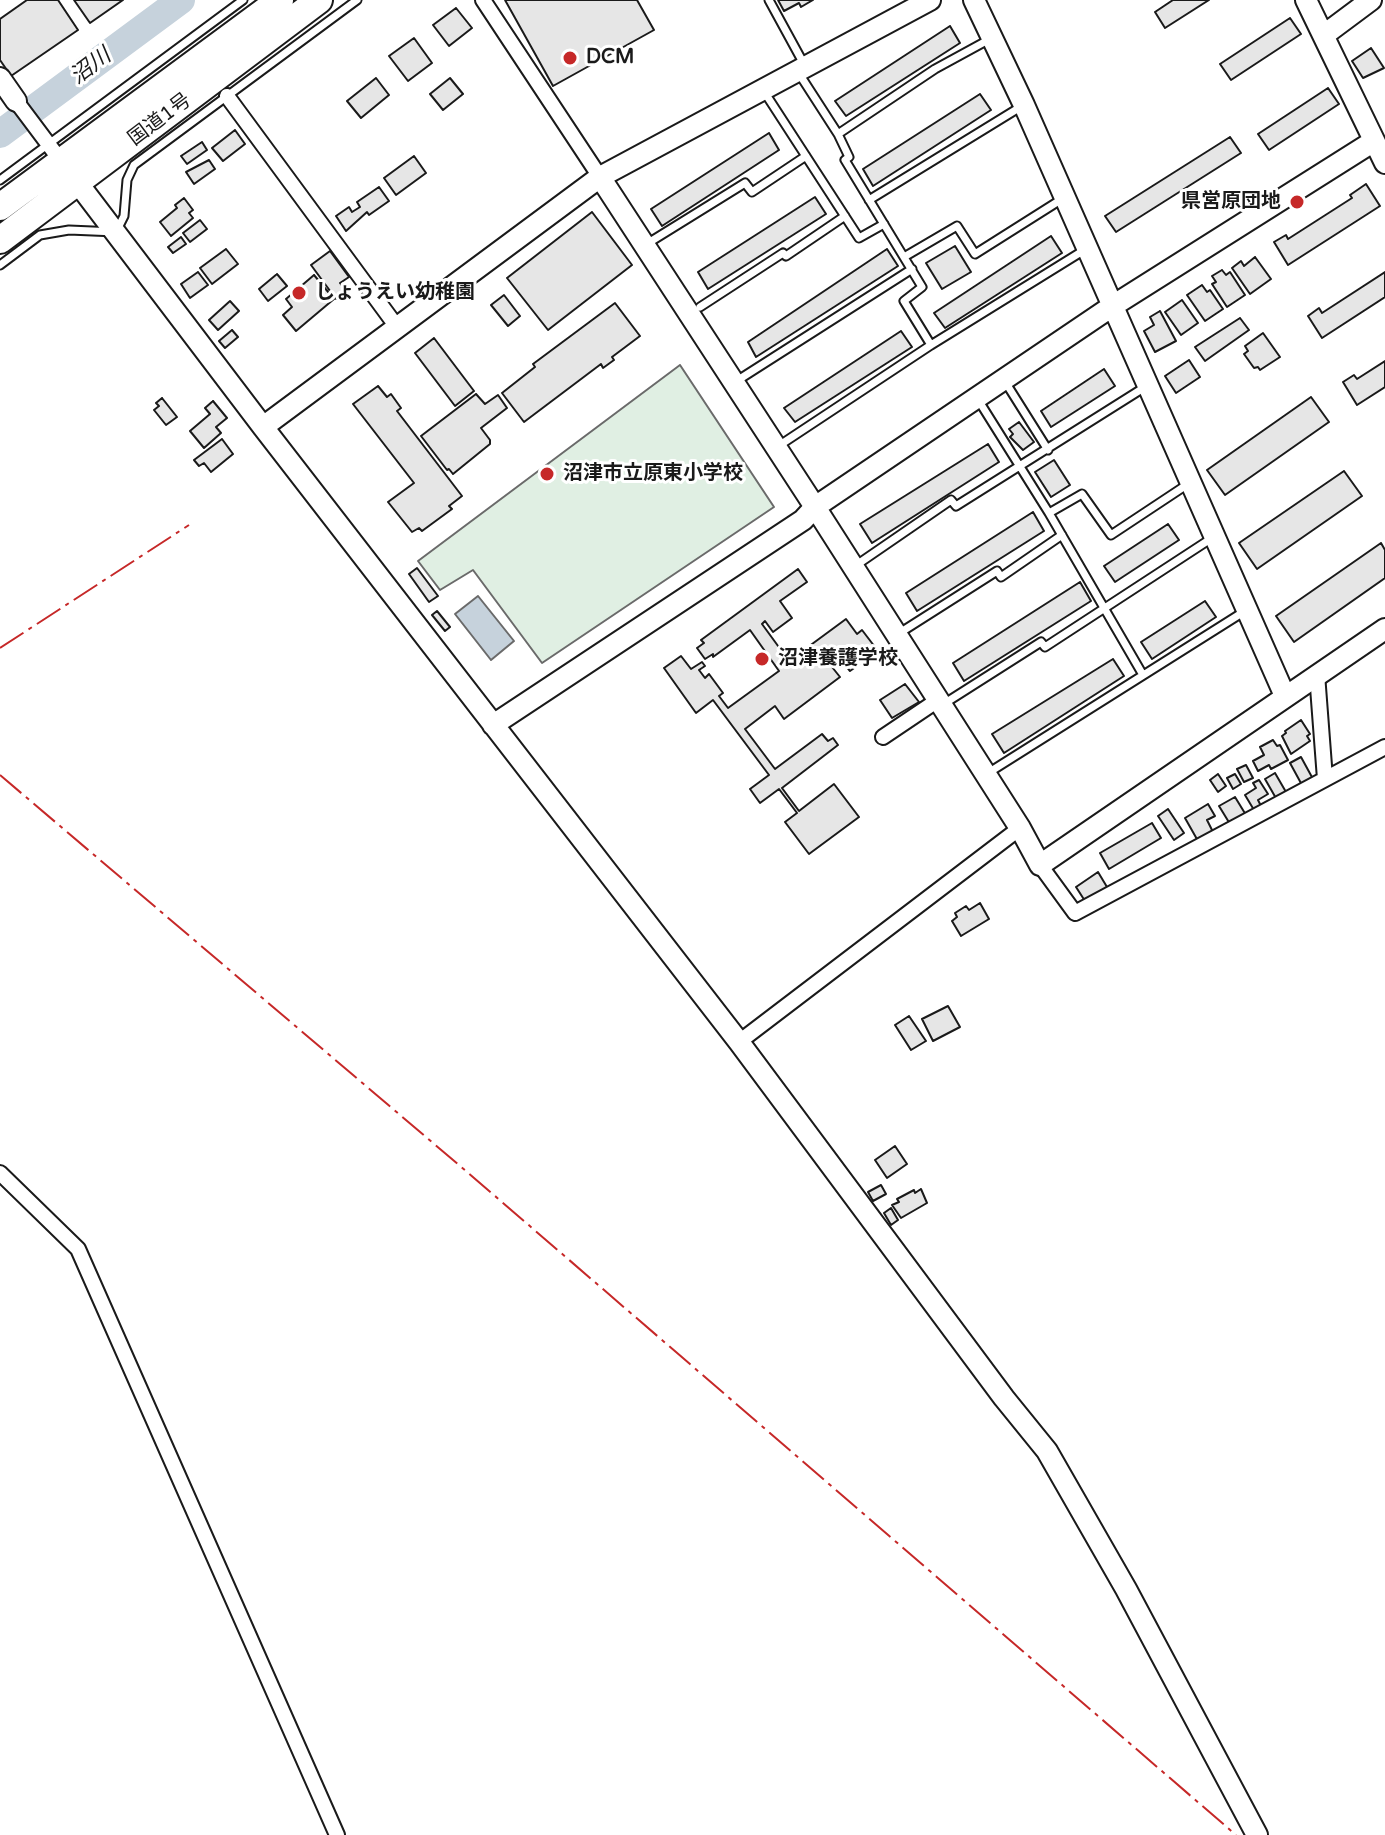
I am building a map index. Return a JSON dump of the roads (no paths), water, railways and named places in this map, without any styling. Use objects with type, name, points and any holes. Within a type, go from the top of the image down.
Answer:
[{"type":"highway","name":"国道1号","points":[[0,207],[57,155],[280,0]]},
{"type":"highway","name":"国道1号","points":[[0,240],[57,155],[319,0]]},
{"type":"street","points":[[483,0],[815,507],[1020,828],[1040,865],[1075,913],[1385,747]]},
{"type":"street","points":[[263,427],[600,177],[930,0]]},
{"type":"street","points":[[974,0],[1024,105],[1285,696]]},
{"type":"street","points":[[1306,0],[1379,138],[1385,163]]},
{"type":"street","points":[[1324,35],[1371,0]]},
{"type":"street","points":[[0,78],[9,102],[57,155],[263,427],[739,1042],[1004,1398],[1047,1451],[1126,1589],[1257,1835]]},
{"type":"street","points":[[227,96],[397,327]]},
{"type":"street","points":[[493,725],[803,520],[815,507],[1111,307],[1379,138]]},
{"type":"street","points":[[1040,865],[1385,629]]},
{"type":"street","points":[[1317,674],[1325,779]]},
{"type":"street","points":[[883,737],[940,703]]},
{"type":"street","points":[[739,1042],[1020,828]]},
{"type":"street","points":[[0,1173],[78,1249],[337,1835]]},
{"type":"lane","points":[[0,180],[57,155],[243,0]]},
{"type":"lane","points":[[0,265],[40,235],[69,230],[116,232],[124,216],[127,180],[134,165],[357,0]]},
{"type":"lane","points":[[769,0],[849,157],[845,160],[922,287],[904,301],[931,345]]},
{"type":"lane","points":[[838,134],[935,69],[991,38]]},
{"type":"lane","points":[[763,90],[859,238],[884,224]]},
{"type":"lane","points":[[869,200],[1024,105]]},
{"type":"lane","points":[[645,245],[745,183],[752,192],[806,156]]},
{"type":"lane","points":[[904,257],[957,226],[975,254],[1064,198]]},
{"type":"lane","points":[[700,307],[783,253],[786,256],[845,216]]},
{"type":"lane","points":[[776,448],[931,345],[1086,249]]},
{"type":"lane","points":[[734,383],[912,269]]},
{"type":"lane","points":[[1004,379],[1048,450]]},
{"type":"lane","points":[[853,567],[951,500],[956,506],[1146,386]]},
{"type":"lane","points":[[977,397],[1143,675]]},
{"type":"lane","points":[[1049,513],[1082,494],[1111,535],[1190,483]]},
{"type":"lane","points":[[896,635],[997,571],[1001,577],[1062,535]]},
{"type":"lane","points":[[940,703],[1041,642],[1045,647],[1214,537]]},
{"type":"lane","points":[[986,775],[1246,610]]},
{"type":"waterway","name":"沼川","points":[[0,134],[181,0]]},
{"type":"place","name":"DCM","points":[[570,58]]},
{"type":"place","name":"県営原団地","points":[[1297,202]]},
{"type":"place","name":"しょうえい幼稚園","points":[[299,293]]},
{"type":"place","name":"沼津市立原東小学校","points":[[547,474]]},
{"type":"place","name":"沼津養護学校","points":[[762,659]]}]
